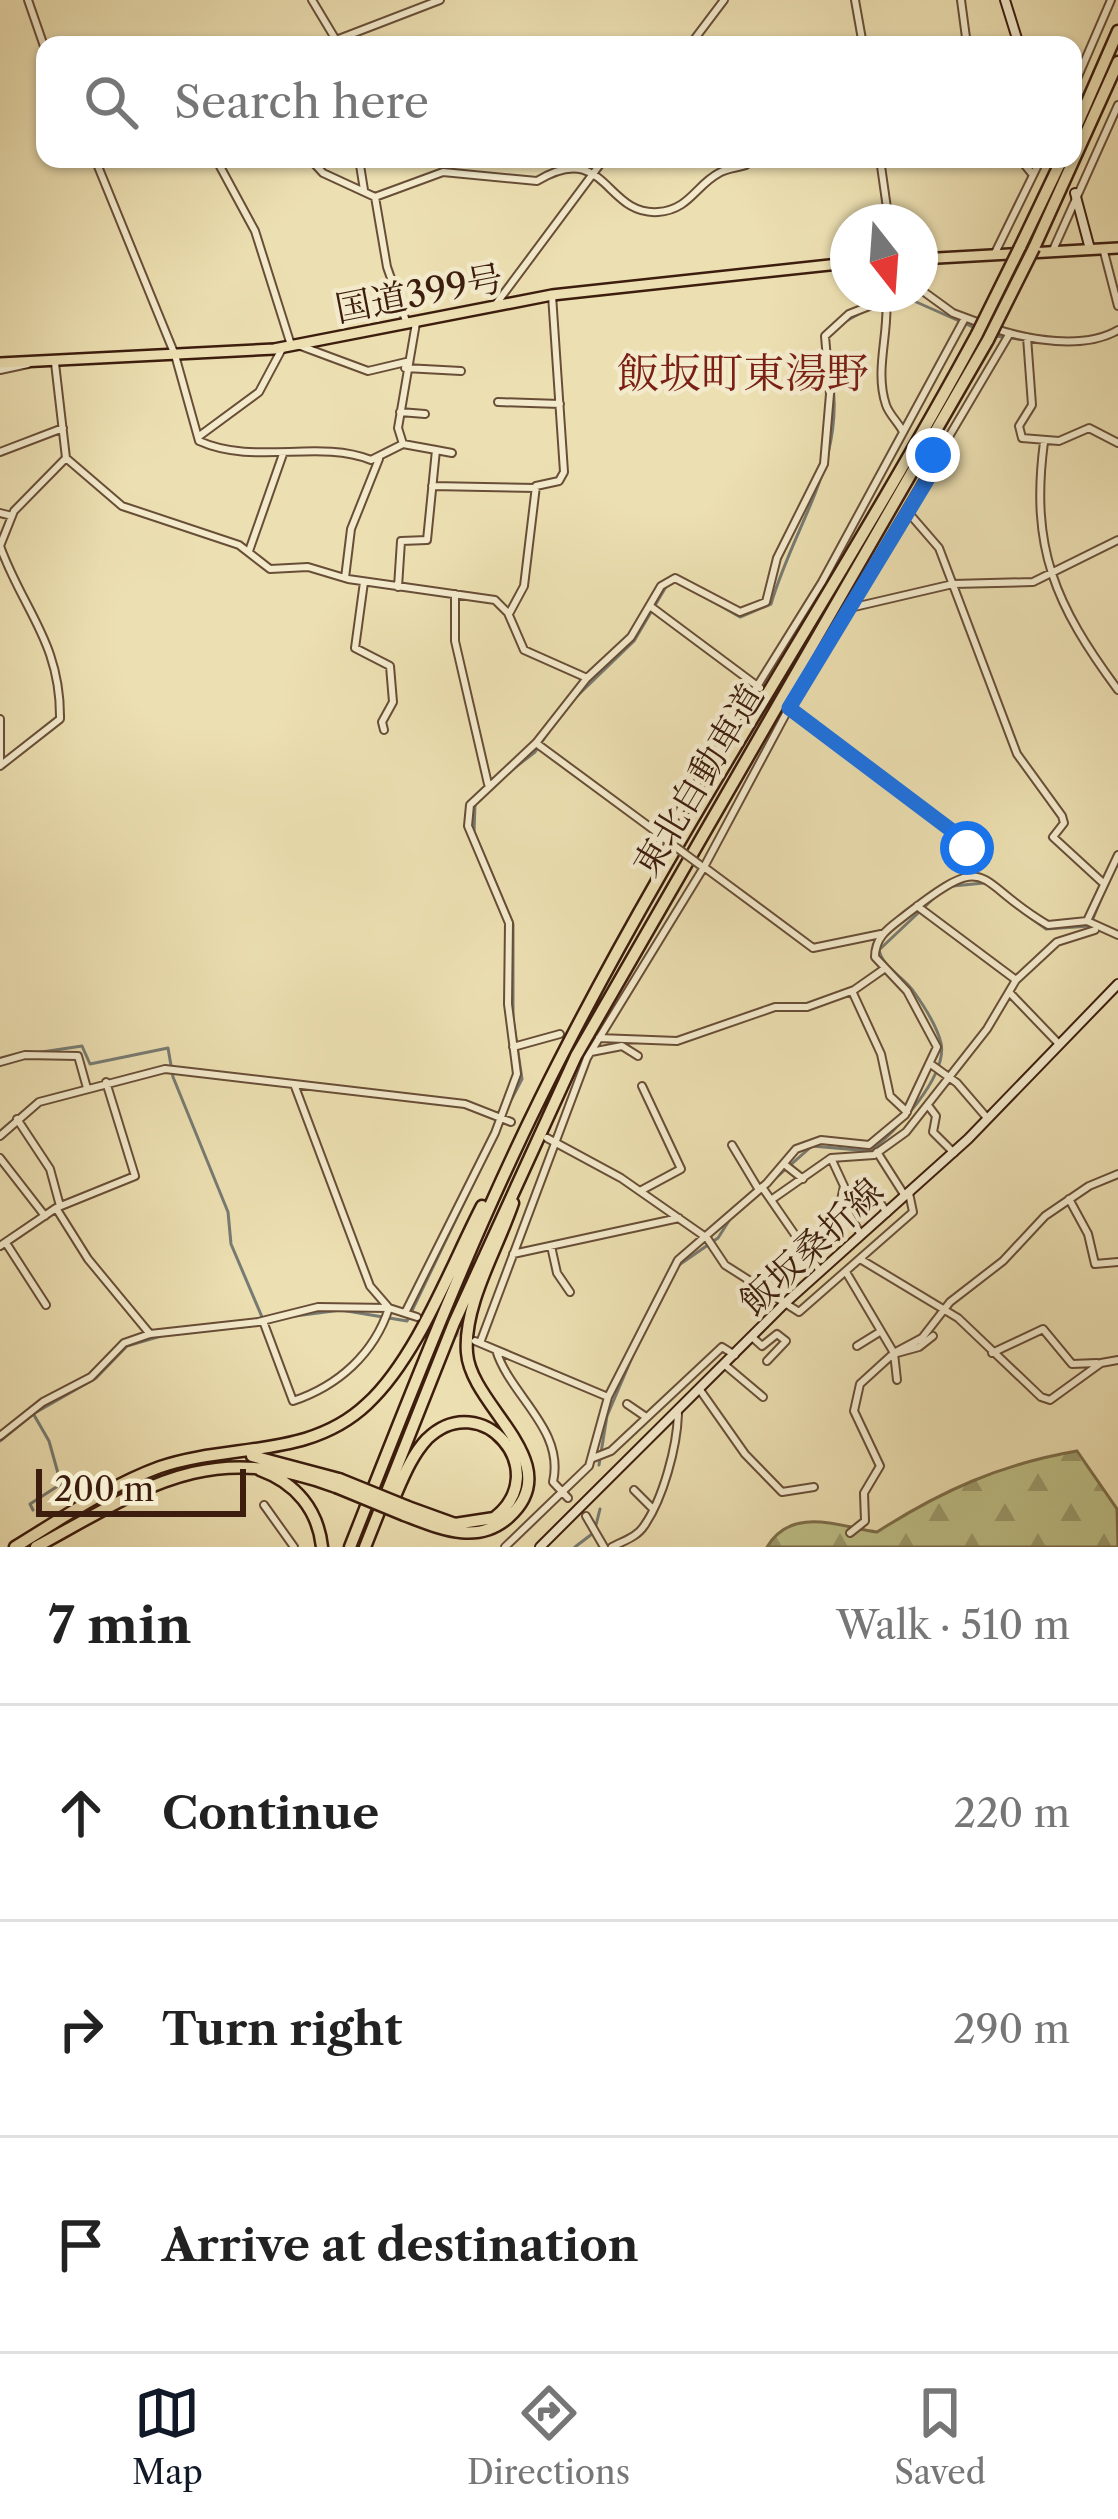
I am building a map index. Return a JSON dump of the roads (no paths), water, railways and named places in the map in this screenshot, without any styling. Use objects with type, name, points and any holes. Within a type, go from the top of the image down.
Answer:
[{"type":"highway","points":[[1082,113],[1118,31]]},
{"type":"highway","name":"東北自動車道","points":[[1082,136],[1118,62]]},
{"type":"highway","name":"東北自動車道","points":[[1027,248],[1058,168]]},
{"type":"highway","name":"東北自動車道","points":[[369,1547],[530,1148],[665,893],[888,519],[1066,168]]},
{"type":"highway","points":[[938,258],[1118,248]]},
{"type":"highway","name":"国道399号","points":[[0,366],[290,346],[552,295],[830,265]]},
{"type":"highway","name":"東北自動車道","points":[[350,1547],[468,1253],[541,1097],[614,959],[983,337]]},
{"type":"highway","points":[[15,1547],[147,1472],[311,1439],[353,1416],[396,1368],[541,1097]]},
{"type":"highway","points":[[224,1454],[272,1459],[452,1532],[486,1530],[515,1511],[526,1489],[524,1453],[473,1381],[466,1346],[530,1148]]},
{"type":"highway","points":[[369,1547],[414,1458],[437,1431],[471,1422],[493,1428],[510,1445],[518,1467],[517,1488],[494,1518],[455,1523],[406,1511]]},
{"type":"highway","points":[[36,1547],[154,1482],[232,1466],[277,1468],[338,1483]]},
{"type":"highway","points":[[232,1466],[263,1471],[292,1487],[314,1517],[322,1547]]},
{"type":"main road","points":[[1006,0],[1016,36]]},
{"type":"main road","points":[[1076,196],[1090,249]]},
{"type":"main road","name":"飯坂桑折線","points":[[540,1547],[784,1304],[988,1119],[1118,984]]},
{"type":"street","points":[[28,0],[40,36]]},
{"type":"street","points":[[312,0],[333,36]]},
{"type":"street","points":[[354,36],[440,0]]},
{"type":"street","points":[[697,36],[724,0]]},
{"type":"street","points":[[855,0],[861,36]]},
{"type":"street","points":[[961,0],[966,36]]},
{"type":"street","points":[[1082,67],[1111,0]]},
{"type":"street","points":[[1053,251],[1118,105]]},
{"type":"street","points":[[99,168],[175,355],[198,437],[224,451],[309,456],[339,448],[379,459]]},
{"type":"street","points":[[221,168],[255,231],[290,346]]},
{"type":"street","points":[[321,168],[374,197],[387,267],[411,321],[400,412],[403,444]]},
{"type":"street","points":[[360,168],[364,190]]},
{"type":"street","points":[[374,197],[442,172],[537,181],[560,168]]},
{"type":"street","points":[[574,168],[637,210],[655,213],[685,205],[716,174],[736,168]]},
{"type":"street","points":[[496,304],[598,168]]},
{"type":"street","points":[[881,168],[886,204]]},
{"type":"street","points":[[1027,168],[1033,175]]},
{"type":"street","points":[[994,255],[1036,168]]},
{"type":"street","points":[[1103,248],[1118,307]]},
{"type":"street","points":[[433,486],[536,488],[564,476],[552,295]]},
{"type":"street","points":[[938,303],[964,321],[1027,341],[1090,338],[1118,330]]},
{"type":"street","points":[[0,1436],[43,1402],[91,1377],[124,1343],[150,1334],[263,1323],[318,1307],[411,1315],[504,1118],[516,1081],[508,923],[468,826],[470,805],[488,784],[539,744],[586,678],[631,637],[661,586],[673,578],[740,612],[766,602],[777,558],[824,464],[830,394],[825,336],[836,322],[858,312]]},
{"type":"street","points":[[885,312],[880,355],[885,403],[903,437]]},
{"type":"street","points":[[649,860],[796,627],[964,321]]},
{"type":"street","points":[[608,1397],[477,1342],[513,1254],[550,1140],[591,1053],[1007,337]]},
{"type":"street","points":[[1027,341],[1032,405],[1020,433],[1024,440],[1044,442],[1089,428],[1118,443]]},
{"type":"street","points":[[198,437],[231,407],[259,392],[290,346]]},
{"type":"street","points":[[290,346],[368,371],[406,365],[460,371]]},
{"type":"street","points":[[55,363],[66,458],[122,506],[249,551],[271,569],[308,567],[364,582],[488,598],[508,614],[524,650],[586,678]]},
{"type":"street","points":[[498,402],[561,404]]},
{"type":"street","points":[[400,412],[425,414]]},
{"type":"street","points":[[0,452],[63,428]]},
{"type":"street","points":[[1044,442],[1038,515],[1051,576],[1072,625],[1118,690]]},
{"type":"street","points":[[345,578],[351,529],[379,459],[403,444],[452,453]]},
{"type":"street","points":[[398,586],[401,541],[427,540],[436,450]]},
{"type":"street","points":[[249,551],[283,454]]},
{"type":"street","points":[[0,766],[60,719],[59,692],[40,619],[11,575],[0,546],[12,516],[66,458]]},
{"type":"street","points":[[508,614],[521,598],[536,488]]},
{"type":"street","points":[[908,512],[939,548],[1017,754],[1062,816],[1064,823],[1053,837],[1102,882]]},
{"type":"street","points":[[0,513],[12,516]]},
{"type":"street","points":[[850,608],[953,584],[1033,583],[1118,540]]},
{"type":"street","points":[[364,582],[355,648],[390,666],[393,702],[382,722],[384,730]]},
{"type":"street","points":[[455,594],[455,640],[488,784]]},
{"type":"street","points":[[652,608],[760,688]]},
{"type":"street","points":[[789,708],[963,840],[968,875]]},
{"type":"street","points":[[0,766],[1,723]]},
{"type":"street","points":[[539,744],[813,948],[881,934],[968,875],[992,881],[1048,925],[1090,926],[1118,935]]},
{"type":"street","points":[[765,1192],[803,1179],[831,1158],[872,1150],[929,1107],[1016,980],[1058,942],[1090,926],[1102,882],[1118,854]]},
{"type":"street","points":[[919,909],[1016,980]]},
{"type":"street","points":[[872,1150],[907,1112],[935,1068],[937,1048],[907,992],[874,951],[881,934]]},
{"type":"street","points":[[599,1039],[677,1040],[752,1013],[807,1007],[852,991],[884,968]]},
{"type":"street","points":[[852,991],[881,1054],[890,1096],[907,1112]]},
{"type":"street","points":[[1010,993],[1059,1044]]},
{"type":"street","points":[[517,1046],[560,1034]]},
{"type":"street","points":[[591,1053],[622,1046],[638,1056]]},
{"type":"street","points":[[0,1062],[25,1055],[78,1056],[87,1088]]},
{"type":"street","points":[[935,1068],[988,1119]]},
{"type":"street","points":[[0,1136],[39,1102],[165,1069],[465,1104],[504,1118]]},
{"type":"street","points":[[46,1305],[3,1245],[58,1207],[135,1176],[106,1082]]},
{"type":"street","points":[[294,1084],[365,1277],[387,1314]]},
{"type":"street","points":[[640,1191],[681,1169],[642,1086]]},
{"type":"street","points":[[929,1107],[935,1114],[933,1132],[953,1153]]},
{"type":"street","points":[[17,1118],[50,1169],[58,1207],[88,1259],[150,1334]]},
{"type":"street","points":[[506,1547],[593,1458],[608,1397],[670,1269],[710,1242],[765,1192],[796,1149],[820,1140],[872,1150],[907,1195],[913,1212],[803,1311],[784,1304],[725,1264],[710,1242],[640,1191],[550,1140]]},
{"type":"street","points":[[731,1144],[820,1271]]},
{"type":"street","points":[[0,1158],[45,1216]]},
{"type":"street","points":[[831,1158],[844,1186],[841,1199],[861,1235]]},
{"type":"street","points":[[786,1165],[803,1179]]},
{"type":"street","points":[[850,1533],[865,1521],[864,1493],[880,1466],[854,1402],[860,1384],[894,1353],[922,1338],[943,1310],[1069,1199],[1118,1174]]},
{"type":"street","points":[[866,1183],[887,1213]]},
{"type":"street","points":[[1069,1199],[1088,1234],[1095,1264],[1118,1262]]},
{"type":"street","points":[[513,1254],[679,1218]]},
{"type":"street","points":[[553,1231],[556,1273],[570,1292]]},
{"type":"street","points":[[860,1259],[943,1310],[1050,1400],[1101,1363]]},
{"type":"street","points":[[845,1271],[894,1353],[896,1380]]},
{"type":"street","points":[[263,1323],[292,1401],[351,1369],[387,1314]]},
{"type":"street","points":[[992,1352],[1043,1329],[1072,1364],[1118,1360]]},
{"type":"street","points":[[857,1346],[878,1333]]},
{"type":"street","points":[[752,1337],[762,1346],[777,1334],[786,1341],[767,1361]]},
{"type":"street","points":[[894,1353],[919,1347],[933,1336]]},
{"type":"street","points":[[593,1458],[603,1458],[722,1347],[735,1354]]},
{"type":"street","points":[[496,1350],[506,1377],[546,1432],[555,1456],[553,1482],[568,1498]]},
{"type":"street","points":[[725,1365],[763,1397]]},
{"type":"street","points":[[700,1390],[746,1454],[782,1492],[814,1487]]},
{"type":"street","points":[[627,1404],[646,1417]]},
{"type":"street","points":[[593,1523],[608,1547],[638,1534],[677,1434],[678,1414]]},
{"type":"street","points":[[634,1490],[652,1508]]},
{"type":"street","points":[[264,1504],[295,1547]]},
{"type":"waterway","points":[[841,324],[862,312]]},
{"type":"waterway","points":[[938,312],[975,328]]},
{"type":"waterway","points":[[1091,342],[1118,334]]},
{"type":"waterway","points":[[996,336],[1057,344]]},
{"type":"waterway","points":[[707,598],[740,617],[771,604],[826,462],[834,403],[831,370]]},
{"type":"waterway","points":[[575,698],[634,641],[667,585]]},
{"type":"waterway","points":[[508,773],[535,752],[554,724]]},
{"type":"waterway","points":[[475,805],[474,832],[513,924],[513,1019],[522,1079],[508,1106]]},
{"type":"waterway","points":[[953,886],[984,883]]},
{"type":"waterway","points":[[1020,910],[1046,929],[1090,926],[1105,889]]},
{"type":"waterway","points":[[744,1206],[812,1146],[870,1151],[905,1118],[928,1087],[941,1056],[939,1037],[918,998],[879,950],[935,897]]},
{"type":"waterway","points":[[8,1057],[82,1046],[90,1064],[168,1048],[173,1077],[228,1212],[231,1244],[262,1317]]},
{"type":"waterway","points":[[295,1316],[341,1310],[407,1321],[498,1132]]},
{"type":"waterway","points":[[679,1265],[718,1238],[732,1216]]},
{"type":"waterway","points":[[242,1327],[274,1321]]},
{"type":"waterway","points":[[0,1441],[33,1414],[96,1378],[127,1346],[161,1336]]},
{"type":"waterway","points":[[599,1465],[607,1416],[636,1348]]},
{"type":"waterway","points":[[33,1510],[30,1504],[61,1484],[49,1441],[34,1415]]},
{"type":"waterway","points":[[596,1525],[600,1509]]},
{"type":"waterway","points":[[575,1547],[592,1534]]},
{"type":"tunnel","points":[[437,1325],[469,1339]]},
{"type":"district","name":"飯坂町東湯野","points":[[743,373]]}]
